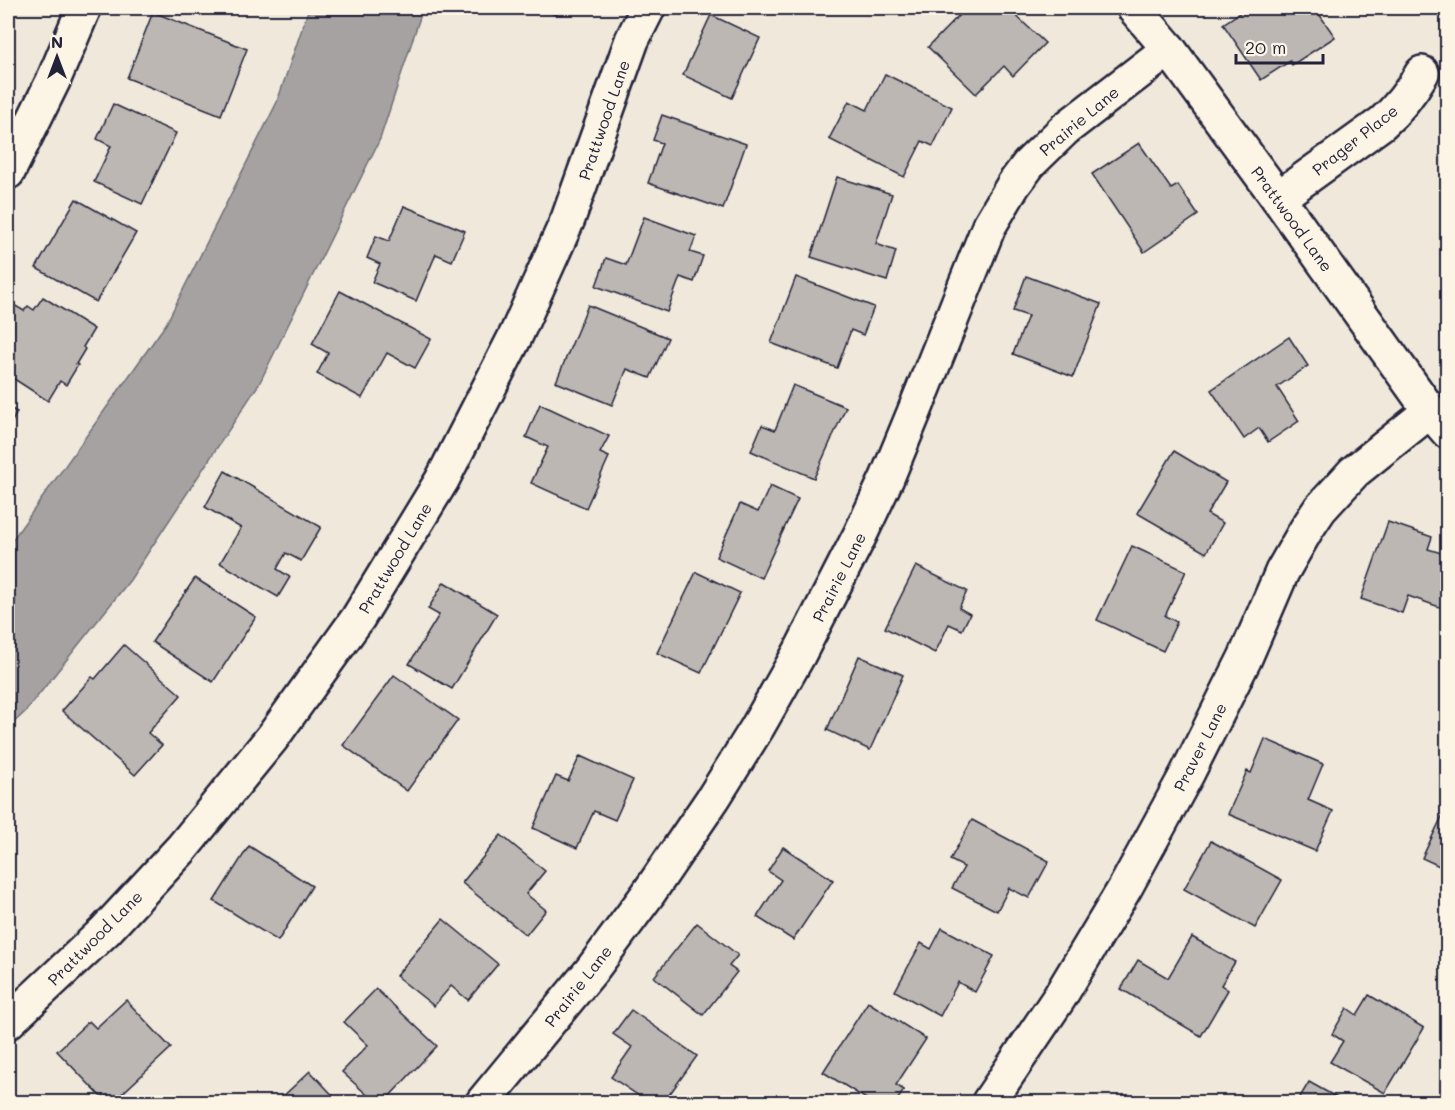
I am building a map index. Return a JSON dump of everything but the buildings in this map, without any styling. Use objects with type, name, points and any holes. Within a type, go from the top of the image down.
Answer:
[{"type":"street","points":[[8,172],[53,81],[84,8]]},
{"type":"street","name":"Prattwood Lane","points":[[8,1022],[105,932],[182,848],[272,738],[358,618],[442,480],[516,335],[568,219],[632,40],[648,8]]},
{"type":"street","name":"Prattwood Lane","points":[[1134,8],[1168,49],[1278,198],[1439,422]]},
{"type":"street","name":"Prairie Lane","points":[[483,1102],[591,971],[648,894],[757,728],[799,654],[860,535],[913,415],[989,226],[1014,184],[1029,164],[1065,129],[1168,49]]},
{"type":"street","name":"Prager Place","points":[[1278,198],[1382,123],[1411,92],[1422,73]]},
{"type":"street","name":"Praver Lane","points":[[988,1102],[1059,998],[1125,888],[1187,774],[1245,658],[1282,572],[1306,530],[1320,509],[1354,472],[1439,422]]},
{"type":"shaded area","points":[[309,8],[423,8],[380,139],[259,384],[130,580],[25,712],[8,728],[8,546],[166,324],[277,102]]}]
